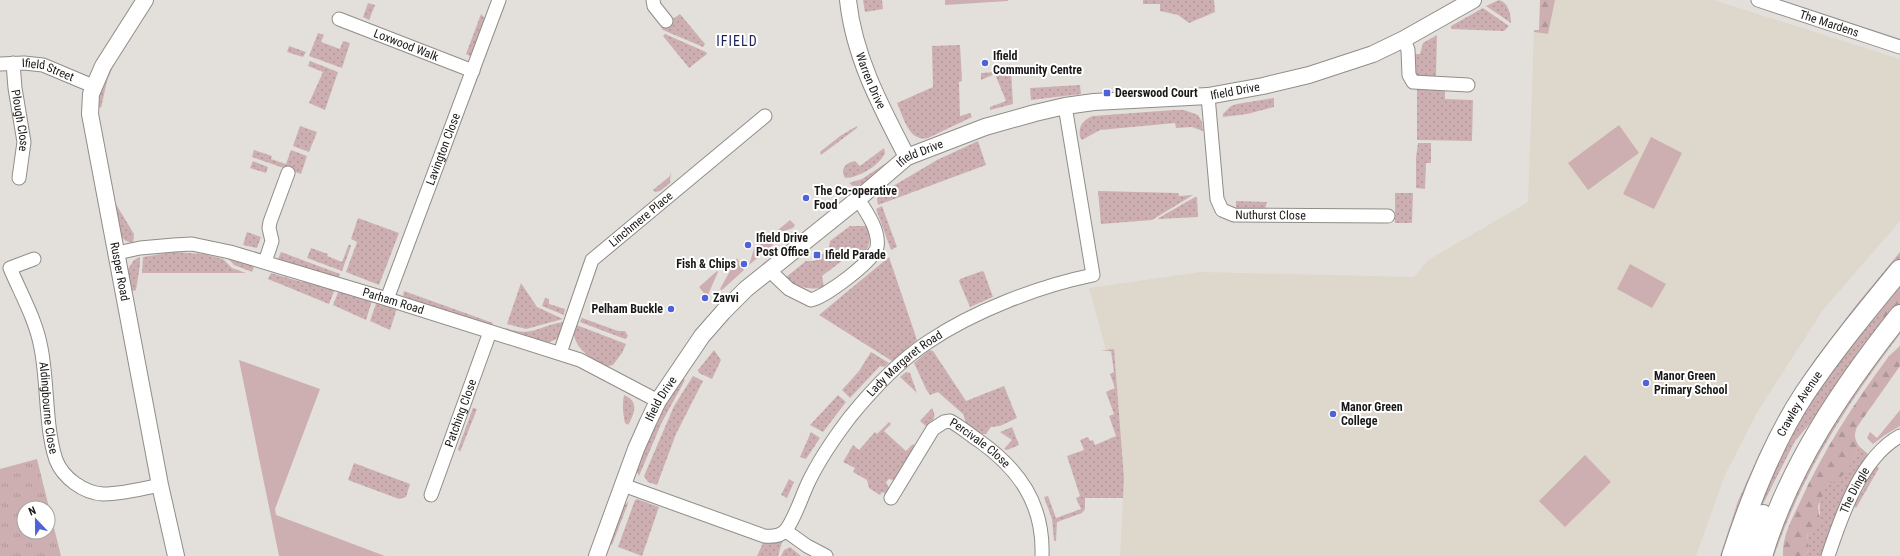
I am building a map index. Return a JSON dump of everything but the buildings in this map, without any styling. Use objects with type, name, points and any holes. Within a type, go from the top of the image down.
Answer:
[{"type":"main road","name":"Crawley Avenue","points":[[1732,556],[1746,513],[1767,464],[1804,394],[1866,310],[1900,270]]},
{"type":"main road","points":[[1762,556],[1770,530],[1785,495],[1816,434],[1860,368],[1900,315]]},
{"type":"main road","points":[[1747,556],[1762,517],[1797,451],[1816,434]]},
{"type":"street","name":"Rusper Road","points":[[145,0],[103,66],[93,86],[90,102],[92,131],[117,253],[160,485],[176,556]]},
{"type":"street","name":"Lavington Close","points":[[388,298],[474,71],[499,0]]},
{"type":"street","points":[[653,0],[654,6],[666,21]]},
{"type":"street","name":"Warren Drive","points":[[848,0],[853,31],[866,72],[907,157]]},
{"type":"street","name":"Ifield Drive","points":[[597,556],[636,449],[658,400],[702,336],[722,312],[769,270],[858,199],[907,157],[984,127],[1035,112],[1094,102],[1208,96],[1263,86],[1321,72],[1373,54],[1473,0]]},
{"type":"street","name":"The Mardens","points":[[1758,0],[1900,48]]},
{"type":"street","name":"Loxwood Walk","points":[[339,19],[474,71]]},
{"type":"street","points":[[1404,38],[1408,50],[1409,75],[1413,82],[1468,85]]},
{"type":"street","name":"Ifield Street","points":[[0,64],[13,63],[43,65],[93,86]]},
{"type":"street","name":"Plough Close","points":[[13,63],[15,88],[24,142],[19,178]]},
{"type":"street","name":"Nuthurst Close","points":[[1208,96],[1217,199],[1222,210],[1234,215],[1388,216]]},
{"type":"street","name":"Lady Margaret Road","points":[[786,531],[808,482],[833,441],[857,408],[906,358],[937,336],[985,311],[1059,284],[1093,275],[1065,106]]},
{"type":"street","name":"Linchmere Place","points":[[560,353],[592,260],[765,116]]},
{"type":"street","points":[[265,262],[272,241],[269,228],[270,222],[288,173]]},
{"type":"street","points":[[769,270],[789,289],[811,300],[824,295],[849,276],[872,256],[877,248],[876,233],[858,199]]},
{"type":"street","name":"Parham Road","points":[[117,253],[151,247],[192,244],[226,251],[388,298],[490,332],[560,353],[596,367],[658,400]]},
{"type":"street","name":"Aldingbourne Close","points":[[34,258],[10,268],[40,342],[51,434],[57,461],[64,473],[73,482],[92,492],[112,493],[160,485]]},
{"type":"street","name":"Patching Close","points":[[432,495],[490,332]]},
{"type":"street","name":"Percivale Close","points":[[891,498],[933,429],[938,424],[950,421],[996,452],[1015,472],[1028,492],[1039,520],[1042,556]]},
{"type":"street","name":"The Dingle","points":[[1828,556],[1857,484],[1878,453],[1900,436]]},
{"type":"street","points":[[623,485],[764,536],[779,535],[786,531],[807,546],[826,556]]},
{"type":"shaded area","points":[[1555,0],[1714,0],[1900,59],[1900,221],[1823,310],[1758,411],[1725,475],[1696,556],[1120,556],[1124,478],[1114,350],[1106,350],[1089,288],[1201,272],[1414,277],[1428,260],[1528,202],[1534,32],[1548,34]]},
{"type":"green space","points":[[863,0],[882,0],[883,9],[865,12]]},
{"type":"green space","points":[[945,0],[1008,0],[1008,1],[945,5]]},
{"type":"green space","points":[[1143,0],[1214,0],[1215,12],[1189,23],[1178,15],[1160,11],[1160,4],[1143,4]]},
{"type":"green space","points":[[1499,0],[1507,6],[1511,23],[1486,6]]},
{"type":"green space","points":[[1540,0],[1555,0],[1548,34],[1534,32],[1534,30],[1539,30]]},
{"type":"green space","points":[[368,3],[375,5],[369,20],[363,17]]},
{"type":"green space","points":[[1483,8],[1509,26],[1504,31],[1451,29],[1451,26]]},
{"type":"green space","points":[[481,14],[485,21],[470,56],[466,54]]},
{"type":"green space","points":[[680,14],[705,44],[703,47],[663,30],[661,27]]},
{"type":"green space","points":[[318,33],[324,35],[321,42],[340,49],[343,41],[350,43],[342,68],[309,56]]},
{"type":"green space","points":[[665,34],[706,52],[707,54],[689,68],[663,36]]},
{"type":"green space","points":[[1437,35],[1436,76],[1415,76],[1415,54],[1420,54],[1423,43]]},
{"type":"green space","points":[[960,45],[962,81],[959,82],[960,116],[970,113],[972,117],[928,138],[916,136],[911,133],[904,121],[897,103],[933,87],[932,46]]},
{"type":"green space","points":[[289,46],[306,52],[303,57],[287,52]]},
{"type":"green space","points":[[118,55],[107,81],[101,108],[96,105],[102,81]]},
{"type":"green space","points":[[310,61],[338,72],[325,110],[309,103],[323,72],[308,66]]},
{"type":"green space","points":[[1011,71],[1013,104],[990,110],[990,107],[1006,101],[995,74],[981,80],[981,73]]},
{"type":"green space","points":[[1080,85],[1081,94],[1031,100],[1030,88]]},
{"type":"green space","points":[[1417,88],[1445,88],[1445,99],[1473,100],[1472,141],[1417,140]]},
{"type":"green space","points":[[1274,98],[1274,107],[1247,114],[1223,117],[1223,114],[1231,106]]},
{"type":"green space","points":[[1184,110],[1198,115],[1202,122],[1203,131],[1192,127],[1176,128],[1175,123],[1100,130],[1082,140],[1080,137],[1082,124],[1086,119],[1093,116]]},
{"type":"green space","points":[[1619,125],[1639,153],[1588,190],[1568,163]]},
{"type":"green space","points":[[300,126],[317,132],[309,152],[293,146]]},
{"type":"green space","points":[[857,126],[857,128],[821,155],[820,152],[840,136]]},
{"type":"green space","points":[[1651,137],[1682,153],[1654,209],[1623,194]]},
{"type":"green space","points":[[978,141],[986,165],[878,205],[877,199],[883,192],[937,160]]},
{"type":"green space","points":[[1418,143],[1431,143],[1431,163],[1426,163],[1425,189],[1416,188],[1416,158]]},
{"type":"green space","points":[[884,148],[885,153],[879,162],[874,166],[856,176],[845,178],[843,169],[846,165],[855,161],[860,166]]},
{"type":"green space","points":[[254,150],[272,156],[271,159],[286,164],[291,150],[307,156],[301,174],[252,157]]},
{"type":"green space","points":[[253,161],[268,167],[266,173],[250,168]]},
{"type":"green space","points":[[886,163],[877,175],[868,181],[854,187],[849,183],[862,179]]},
{"type":"green space","points":[[671,171],[670,183],[660,191],[655,192],[653,190],[670,176]]},
{"type":"green space","points":[[1098,191],[1178,193],[1179,196],[1193,195],[1152,220],[1101,224]]},
{"type":"green space","points":[[1395,193],[1413,193],[1412,223],[1395,223]]},
{"type":"green space","points":[[1197,197],[1198,217],[1157,219]]},
{"type":"green space","points":[[114,201],[134,234],[133,243],[126,241],[120,236]]},
{"type":"green space","points":[[1236,201],[1267,202],[1265,209],[1239,209],[1236,208]]},
{"type":"green space","points":[[882,206],[897,247],[891,250],[876,209]]},
{"type":"green space","points":[[358,218],[399,233],[379,285],[346,272],[357,242],[351,239]]},
{"type":"green space","points":[[790,220],[795,225],[793,228],[772,235]]},
{"type":"green space","points":[[850,226],[867,226],[870,237],[868,248],[863,255],[855,251],[822,276],[824,287],[814,289],[804,287],[794,284],[785,278],[806,261],[814,261],[829,249],[830,241]]},
{"type":"green space","points":[[247,232],[261,237],[257,248],[243,245]]},
{"type":"green space","points":[[781,238],[749,265],[755,246]]},
{"type":"green space","points":[[349,244],[351,246],[342,271],[307,258],[311,248],[328,254],[327,256],[342,262]]},
{"type":"green space","points":[[174,252],[204,254],[223,259],[232,268],[246,273],[142,273],[143,257]]},
{"type":"green space","points":[[281,252],[340,274],[338,280],[281,262],[278,259]]},
{"type":"green space","points":[[1900,252],[1900,259],[1860,307],[1724,556],[1720,556],[1738,501],[1760,452],[1784,407],[1816,358],[1857,304]]},
{"type":"green space","points":[[140,257],[136,290],[134,291],[131,290],[128,269],[134,260]]},
{"type":"green space","points":[[227,257],[253,264],[254,267],[252,272],[234,265]]},
{"type":"green space","points":[[889,257],[917,340],[892,361],[819,315]]},
{"type":"green space","points":[[737,258],[744,270],[722,290],[720,289]]},
{"type":"green space","points":[[1630,264],[1666,284],[1652,308],[1617,289]]},
{"type":"green space","points":[[717,271],[718,272],[707,297],[699,287]]},
{"type":"green space","points":[[982,271],[984,272],[993,297],[970,307],[959,281],[960,279]]},
{"type":"green space","points":[[271,273],[302,282],[307,280],[335,289],[329,304],[268,279]]},
{"type":"green space","points":[[1900,282],[1900,305],[1883,325],[1819,413],[1795,441],[1762,506],[1748,529],[1782,455],[1815,395],[1850,345]]},
{"type":"green space","points":[[521,283],[537,307],[563,319],[526,329],[507,324]]},
{"type":"green space","points":[[1900,286],[1900,302],[1884,318],[1879,318],[1882,305]]},
{"type":"green space","points":[[339,290],[372,301],[366,320],[333,305]]},
{"type":"green space","points":[[404,291],[493,323],[491,327],[403,296]]},
{"type":"green space","points":[[545,298],[549,299],[549,304],[565,309],[564,315],[542,306]]},
{"type":"green space","points":[[377,301],[397,308],[390,330],[370,321]]},
{"type":"green space","points":[[582,318],[618,331],[625,331],[628,336],[625,339],[580,322]]},
{"type":"green space","points":[[564,322],[557,339],[547,343],[504,331],[506,328],[523,332],[530,331]]},
{"type":"green space","points":[[574,324],[626,344],[622,353],[613,365],[605,367],[582,350],[575,339]]},
{"type":"green space","points":[[1900,326],[1900,334],[1862,386],[1828,440],[1798,496],[1774,556],[1770,556],[1818,444]]},
{"type":"green space","points":[[1900,346],[1900,366],[1857,427],[1855,436],[1859,446],[1848,469],[1840,478],[1828,484],[1818,506],[1820,523],[1815,529],[1807,532],[1809,549],[1804,556],[1783,556],[1784,542],[1788,529],[1818,465],[1864,392],[1889,356]]},
{"type":"green space","points":[[1114,349],[1124,478],[1123,498],[1085,498],[1085,509],[1082,513],[1057,522],[1056,541],[1054,541],[1052,519],[1044,497],[1048,496],[1056,518],[1081,509],[1076,498],[1080,496],[1067,456],[1084,450],[1080,440],[1088,437],[1090,441],[1093,440],[1095,445],[1116,436],[1109,416],[1114,414],[1106,392],[1115,388],[1110,374],[1114,372],[1111,351],[1101,351]]},
{"type":"green space","points":[[714,350],[721,360],[712,379],[699,373],[698,370]]},
{"type":"green space","points":[[929,350],[933,351],[966,401],[1004,386],[1017,418],[1000,426],[991,427],[986,434],[979,434],[967,425],[963,414],[938,392],[930,395],[926,389],[914,363]]},
{"type":"green space","points":[[871,352],[889,363],[884,367],[880,366],[850,398],[842,390],[859,371]]},
{"type":"green space","points":[[239,360],[320,389],[275,509],[276,515],[385,556],[279,556]]},
{"type":"green space","points":[[906,372],[910,373],[917,393],[900,377]]},
{"type":"green space","points":[[693,376],[703,381],[676,434],[657,485],[648,482],[644,476],[674,406]]},
{"type":"green space","points":[[680,377],[685,380],[662,422],[639,476],[636,470],[653,424]]},
{"type":"green space","points":[[624,395],[634,404],[634,412],[628,425],[625,423],[624,416]]},
{"type":"green space","points":[[838,395],[846,402],[823,432],[810,425]]},
{"type":"green space","points":[[473,408],[477,409],[460,452],[458,449]]},
{"type":"green space","points":[[932,408],[934,414],[933,421],[928,428],[920,421]]},
{"type":"green space","points":[[1900,410],[1900,426],[1873,444],[1867,438],[1870,432],[1877,438]]},
{"type":"green space","points":[[889,422],[891,424],[884,431],[906,451],[913,444],[915,446],[896,478],[893,480],[889,479],[886,482],[889,488],[886,494],[882,492],[880,495],[869,488],[867,480],[853,472],[855,468],[843,462],[853,445],[859,450],[875,432],[877,434]]},
{"type":"green space","points":[[1012,427],[1019,445],[1007,450],[1004,449],[1012,440],[1000,432]]},
{"type":"green space","points":[[811,432],[820,438],[806,459],[800,457]]},
{"type":"green space","points":[[1859,446],[1869,455],[1822,556],[1804,556],[1809,549],[1807,532],[1820,514],[1820,502],[1824,491],[1828,484],[1839,478],[1848,468]]},
{"type":"green space","points":[[1585,455],[1611,482],[1565,527],[1539,501]]},
{"type":"green space","points":[[37,459],[47,500],[16,500],[16,540],[56,540],[56,536],[61,556],[0,556],[0,469]]},
{"type":"green space","points":[[354,463],[410,484],[406,497],[399,499],[348,480]]},
{"type":"green space","points":[[1876,466],[1879,468],[1856,508],[1854,506]]},
{"type":"green space","points":[[789,479],[794,482],[787,498],[781,495]]},
{"type":"green space","points":[[637,499],[659,507],[642,556],[618,547],[635,500]]},
{"type":"green space","points":[[629,501],[612,545],[610,544],[623,507]]},
{"type":"green space","points":[[783,539],[778,556],[757,556],[763,543]]},
{"type":"green space","points":[[790,547],[801,556],[781,556],[784,550]]},
{"type":"place","name":"Ifield Community Centre","points":[[985,63]]},
{"type":"place","name":"Deerswood Court","points":[[1107,93]]},
{"type":"place","name":"The Co-operative Food","points":[[806,198]]},
{"type":"place","name":"Ifield Drive Post Office","points":[[748,245]]},
{"type":"place","name":"Ifield Parade","points":[[817,255]]},
{"type":"place","name":"Fish & Chips","points":[[744,264]]},
{"type":"place","name":"Zavvi","points":[[705,298]]},
{"type":"place","name":"Pelham Buckle","points":[[671,309]]},
{"type":"place","name":"Manor Green Primary School","points":[[1646,383]]},
{"type":"place","name":"Manor Green College","points":[[1333,414]]},
{"type":"district","name":"IFIELD","points":[[737,41]]}]
